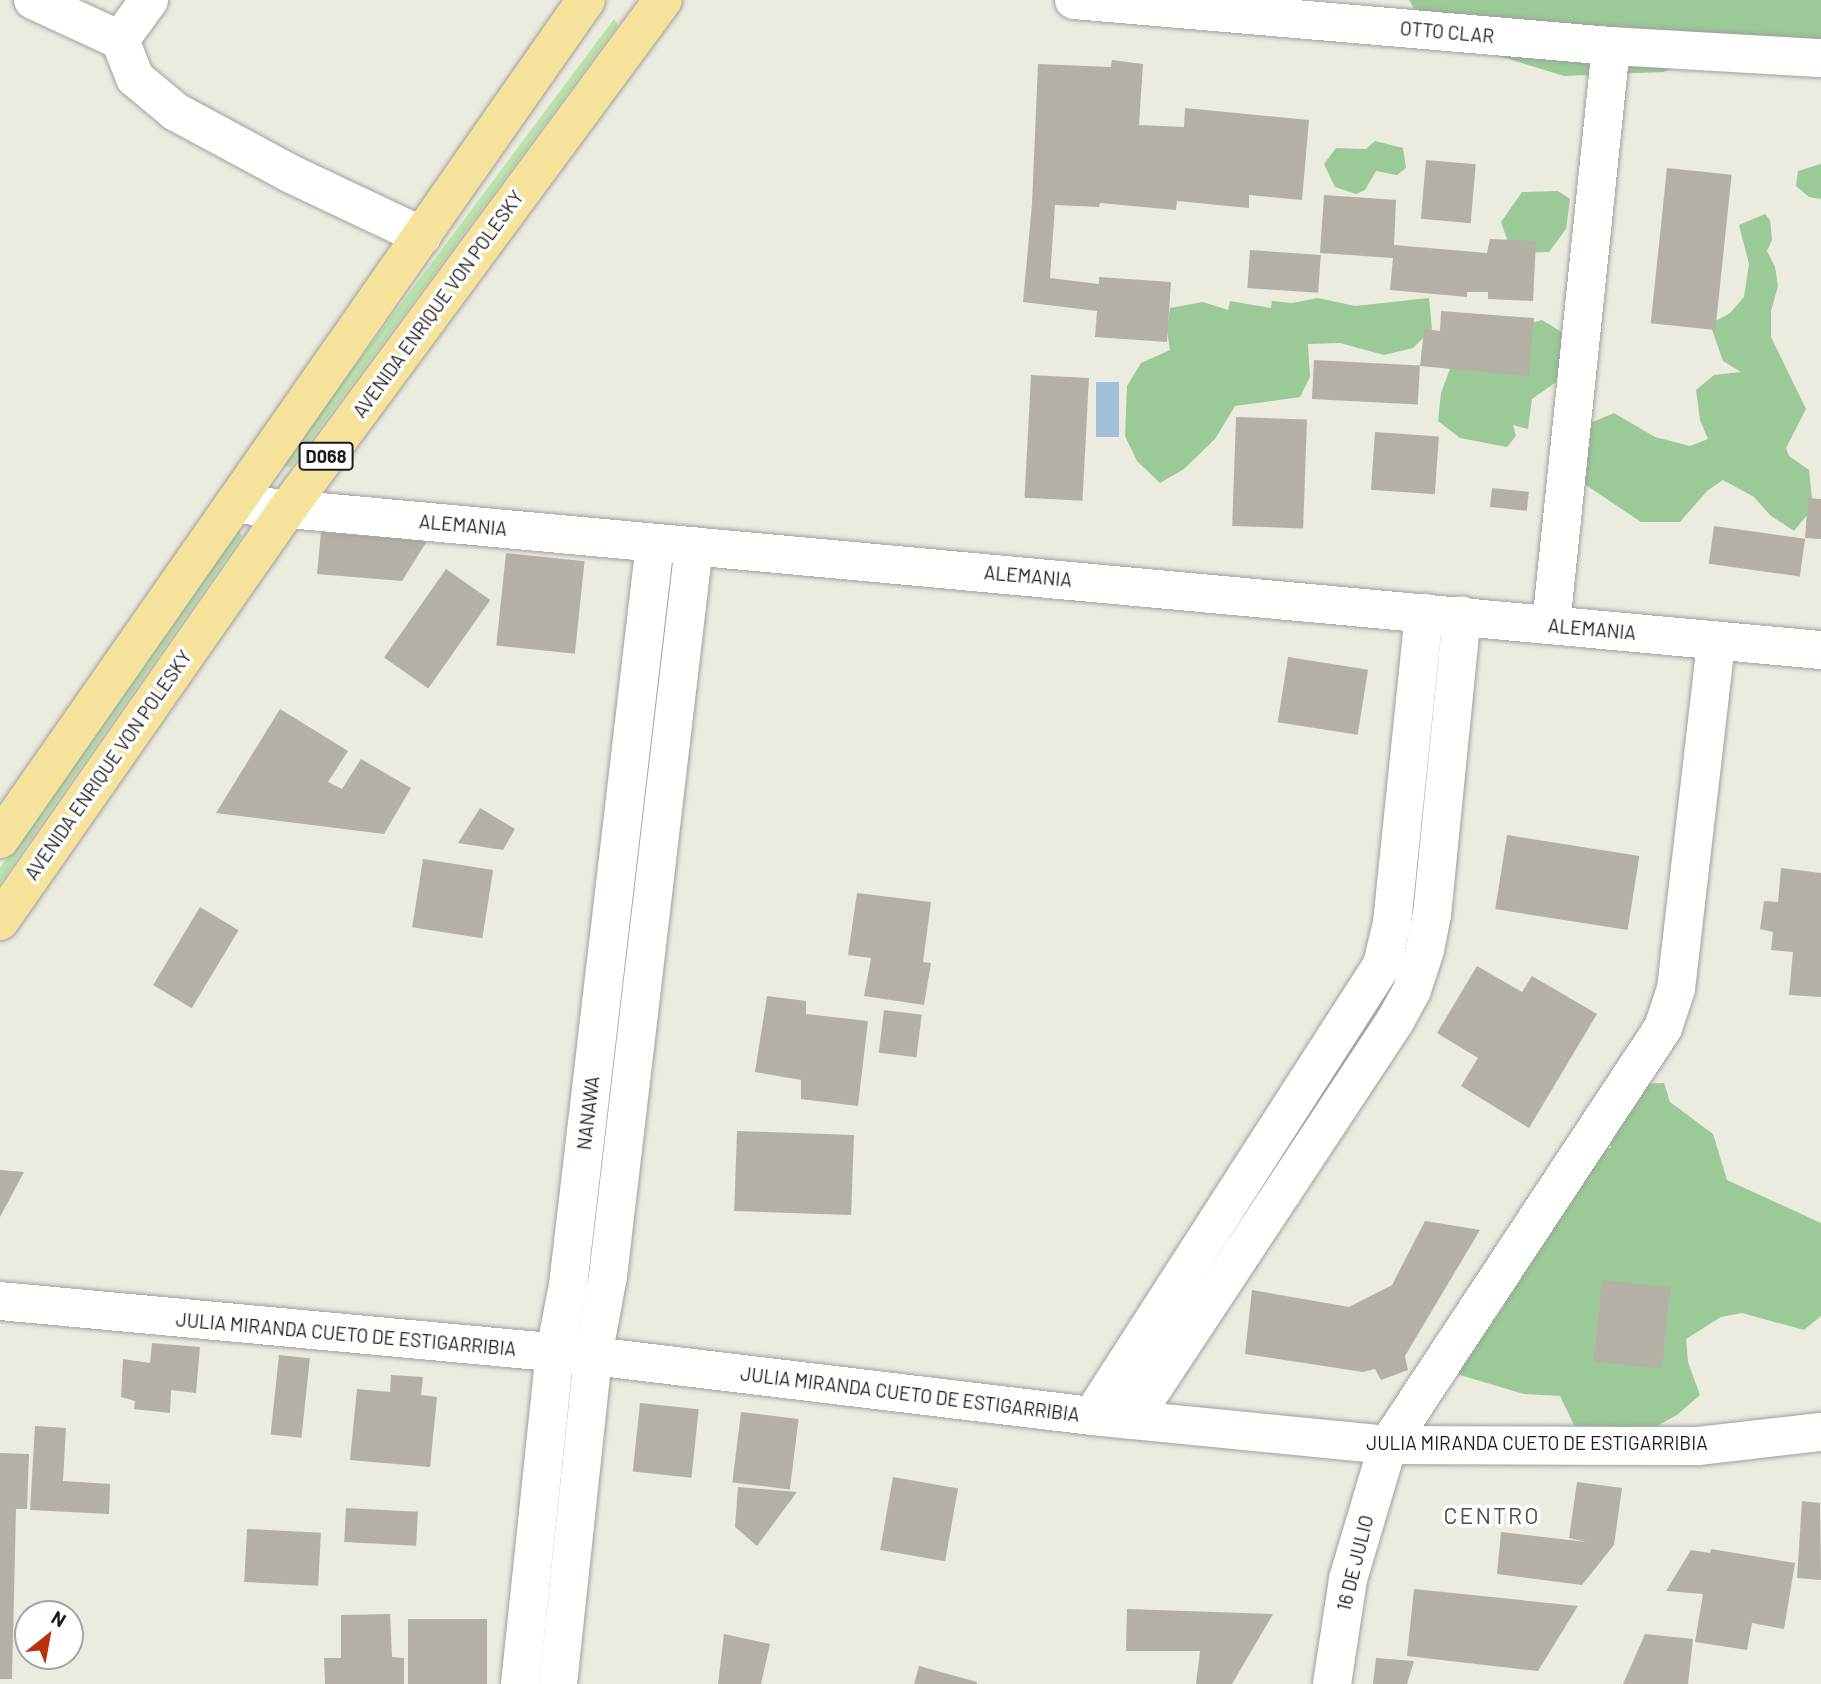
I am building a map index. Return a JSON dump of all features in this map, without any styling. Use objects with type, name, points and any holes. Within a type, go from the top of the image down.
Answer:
[{"type":"main road","name":"D068","points":[[0,839],[586,0]]},
{"type":"main road","name":"AVENIDA ENRIQUE VON POLESKY","points":[[0,921],[288,508],[663,0]]},
{"type":"street","points":[[33,0],[120,40],[135,78],[176,112],[290,174],[422,236]]},
{"type":"street","points":[[120,40],[149,0]]},
{"type":"street","name":"OTTO CLAR","points":[[1074,0],[1381,13],[1611,46],[1821,58]]},
{"type":"street","points":[[1551,625],[1611,46]]},
{"type":"street","name":"ALEMANIA","points":[[234,504],[1821,650]]},
{"type":"street","name":"NANAWA","points":[[520,1684],[555,1352],[568,1285],[655,543]]},
{"type":"street","name":"NANAWA","points":[[558,1684],[593,1356],[608,1276],[694,546]]},
{"type":"street","points":[[1092,1416],[1382,965],[1392,923],[1424,613]]},
{"type":"street","points":[[1132,1420],[1395,1021],[1412,990],[1425,950],[1432,915],[1462,616]]},
{"type":"street","name":"16 DE JULIO","points":[[1332,1684],[1348,1579],[1388,1445],[1663,1028],[1676,989],[1716,641]]},
{"type":"street","name":"JULIA MIRANDA CUETO DE ESTIGARRIBIA","points":[[0,1301],[555,1352],[1092,1416],[1388,1445],[1698,1446],[1821,1432]]},
{"type":"green space","points":[[1409,0],[1821,0],[1821,77],[1724,53],[1663,72],[1564,76],[1430,35]]},
{"type":"green space","points":[[614,19],[618,25],[291,467],[283,466],[283,462]]},
{"type":"green space","points":[[1375,141],[1403,148],[1406,168],[1397,175],[1376,171],[1365,190],[1356,194],[1335,187],[1324,164],[1336,148],[1366,149]]},
{"type":"green space","points":[[1821,164],[1821,199],[1809,197],[1796,186],[1798,171]]},
{"type":"green space","points":[[1558,191],[1570,199],[1566,229],[1549,252],[1512,253],[1501,222],[1522,192]]},
{"type":"green space","points":[[1765,214],[1770,220],[1772,240],[1767,251],[1775,267],[1778,286],[1771,311],[1771,337],[1806,409],[1786,448],[1789,456],[1809,470],[1813,508],[1794,531],[1770,515],[1754,497],[1723,480],[1707,491],[1680,522],[1641,522],[1580,481],[1581,427],[1614,413],[1655,437],[1690,446],[1708,439],[1700,420],[1696,390],[1714,375],[1741,372],[1723,361],[1710,324],[1730,313],[1744,297],[1749,264],[1739,225]]},
{"type":"green space","points":[[1318,298],[1355,306],[1429,298],[1432,329],[1413,348],[1384,355],[1340,343],[1308,344],[1310,377],[1300,397],[1235,406],[1215,439],[1184,469],[1160,483],[1137,461],[1125,436],[1127,386],[1141,363],[1170,350],[1167,331],[1170,308],[1203,302],[1228,310],[1230,301],[1271,308],[1272,301],[1292,303]]},
{"type":"green space","points":[[1542,320],[1565,334],[1569,373],[1532,399],[1528,429],[1513,425],[1516,436],[1507,447],[1460,438],[1438,421],[1441,393],[1452,363],[1523,325]]},
{"type":"green space","points":[[238,529],[242,536],[0,883],[0,868]]},
{"type":"green space","points":[[1664,1083],[1670,1102],[1713,1134],[1727,1180],[1821,1223],[1821,1316],[1804,1330],[1742,1313],[1721,1317],[1686,1339],[1688,1362],[1700,1395],[1677,1415],[1622,1445],[1574,1425],[1560,1396],[1524,1394],[1453,1373],[1504,1306],[1501,1268],[1572,1149],[1611,1148],[1607,1085]]},
{"type":"water","points":[[1096,382],[1119,382],[1119,437],[1096,437]]},
{"type":"building","points":[[1112,60],[1143,64],[1139,125],[1184,127],[1185,108],[1309,120],[1302,200],[1249,195],[1249,208],[1177,201],[1176,210],[1100,203],[1099,207],[1055,205],[1050,278],[1099,284],[1099,277],[1171,282],[1167,342],[1095,337],[1097,311],[1023,302],[1032,204],[1038,64],[1111,67]]},
{"type":"building","points":[[1426,160],[1476,164],[1471,223],[1421,219]]},
{"type":"building","points":[[1667,168],[1732,175],[1715,330],[1651,323]]},
{"type":"building","points":[[1324,195],[1396,200],[1394,245],[1487,253],[1490,239],[1536,241],[1533,301],[1488,299],[1488,292],[1467,292],[1467,297],[1390,290],[1393,258],[1320,253]]},
{"type":"building","points":[[1250,250],[1321,255],[1318,293],[1247,288]]},
{"type":"building","points":[[1441,311],[1534,318],[1529,376],[1420,366],[1424,329],[1440,331]]},
{"type":"building","points":[[1314,360],[1420,366],[1418,404],[1312,399]]},
{"type":"building","points":[[1031,375],[1089,378],[1082,501],[1025,498]]},
{"type":"building","points":[[1236,417],[1307,419],[1303,528],[1232,526]]},
{"type":"building","points":[[1375,432],[1439,436],[1435,494],[1371,490]]},
{"type":"building","points":[[1492,488],[1529,492],[1527,511],[1490,507]]},
{"type":"building","points":[[1808,498],[1821,499],[1821,539],[1805,538]]},
{"type":"building","points":[[1714,526],[1805,539],[1800,576],[1709,564]]},
{"type":"building","points":[[321,532],[427,541],[402,581],[317,574]]},
{"type":"building","points":[[506,553],[585,561],[575,654],[496,645]]},
{"type":"building","points":[[446,569],[490,600],[428,688],[384,657]]},
{"type":"building","points":[[1288,657],[1368,670],[1358,735],[1278,722]]},
{"type":"building","points":[[280,709],[348,751],[328,782],[342,789],[361,759],[411,788],[384,834],[216,813]]},
{"type":"building","points":[[480,808],[515,829],[503,850],[458,843]]},
{"type":"building","points":[[1507,835],[1639,856],[1628,930],[1495,909]]},
{"type":"building","points":[[423,859],[493,870],[482,938],[412,927]]},
{"type":"building","points":[[1781,868],[1821,873],[1821,997],[1789,995],[1793,952],[1771,950],[1773,932],[1760,929],[1764,901],[1778,902]]},
{"type":"building","points":[[857,893],[931,902],[923,962],[931,963],[924,1005],[864,996],[871,958],[848,955]]},
{"type":"building","points":[[200,907],[239,930],[192,1008],[153,985]]},
{"type":"building","points":[[1477,966],[1522,992],[1532,976],[1597,1014],[1529,1128],[1461,1086],[1478,1058],[1437,1033]]},
{"type":"building","points":[[767,996],[806,1001],[806,1014],[868,1021],[858,1106],[801,1099],[801,1080],[755,1072]]},
{"type":"building","points":[[884,1010],[922,1015],[916,1057],[879,1053]]},
{"type":"building","points":[[737,1131],[854,1135],[851,1215],[734,1211]]},
{"type":"building","points":[[0,1170],[24,1172],[0,1217]]},
{"type":"building","points":[[1425,1221],[1480,1230],[1405,1356],[1408,1370],[1381,1380],[1375,1369],[1363,1372],[1245,1354],[1252,1290],[1349,1307],[1392,1285]]},
{"type":"building","points":[[1602,1280],[1671,1287],[1662,1369],[1593,1362]]},
{"type":"building","points":[[152,1343],[200,1347],[196,1393],[171,1390],[170,1413],[134,1409],[135,1401],[121,1397],[123,1359],[150,1363]]},
{"type":"building","points":[[279,1355],[310,1358],[301,1438],[271,1435]]},
{"type":"building","points":[[391,1375],[423,1377],[421,1395],[437,1397],[430,1467],[350,1460],[357,1389],[390,1392]]},
{"type":"building","points":[[640,1403],[699,1409],[691,1478],[633,1472]]},
{"type":"building","points":[[741,1412],[799,1419],[790,1490],[732,1482]]},
{"type":"building","points":[[35,1426],[66,1428],[63,1481],[110,1484],[109,1514],[30,1510]]},
{"type":"building","points":[[0,1453],[29,1454],[27,1509],[16,1509],[12,1679],[0,1679]]},
{"type":"building","points":[[893,1477],[958,1488],[945,1561],[880,1550]]},
{"type":"building","points":[[1577,1482],[1622,1488],[1614,1545],[1582,1585],[1497,1574],[1501,1532],[1586,1542],[1569,1538]]},
{"type":"building","points":[[738,1487],[797,1492],[757,1546],[735,1527]]},
{"type":"building","points":[[1802,1501],[1820,1503],[1821,1580],[1797,1578]]},
{"type":"building","points":[[346,1508],[418,1512],[416,1546],[344,1542]]},
{"type":"building","points":[[247,1529],[321,1533],[318,1586],[244,1582]]},
{"type":"building","points":[[1711,1549],[1795,1563],[1784,1629],[1752,1623],[1747,1650],[1695,1642],[1703,1594],[1666,1591],[1691,1550],[1710,1553]]},
{"type":"building","points":[[1414,1589],[1578,1606],[1538,1671],[1407,1656]]},
{"type":"building","points":[[1127,1609],[1273,1614],[1232,1684],[1196,1684],[1200,1651],[1126,1651]]},
{"type":"building","points":[[390,1614],[392,1657],[404,1658],[404,1684],[325,1684],[324,1658],[341,1658],[341,1615]]},
{"type":"building","points":[[408,1619],[487,1619],[487,1684],[408,1684]]},
{"type":"building","points":[[724,1634],[770,1644],[761,1684],[718,1684]]},
{"type":"building","points":[[1645,1634],[1693,1639],[1688,1684],[1623,1684]]},
{"type":"building","points":[[1376,1658],[1414,1661],[1407,1684],[1373,1684]]},
{"type":"building","points":[[919,1666],[977,1682],[977,1684],[914,1684]]},
{"type":"district","name":"CENTRO","points":[[1492,1515]]}]
